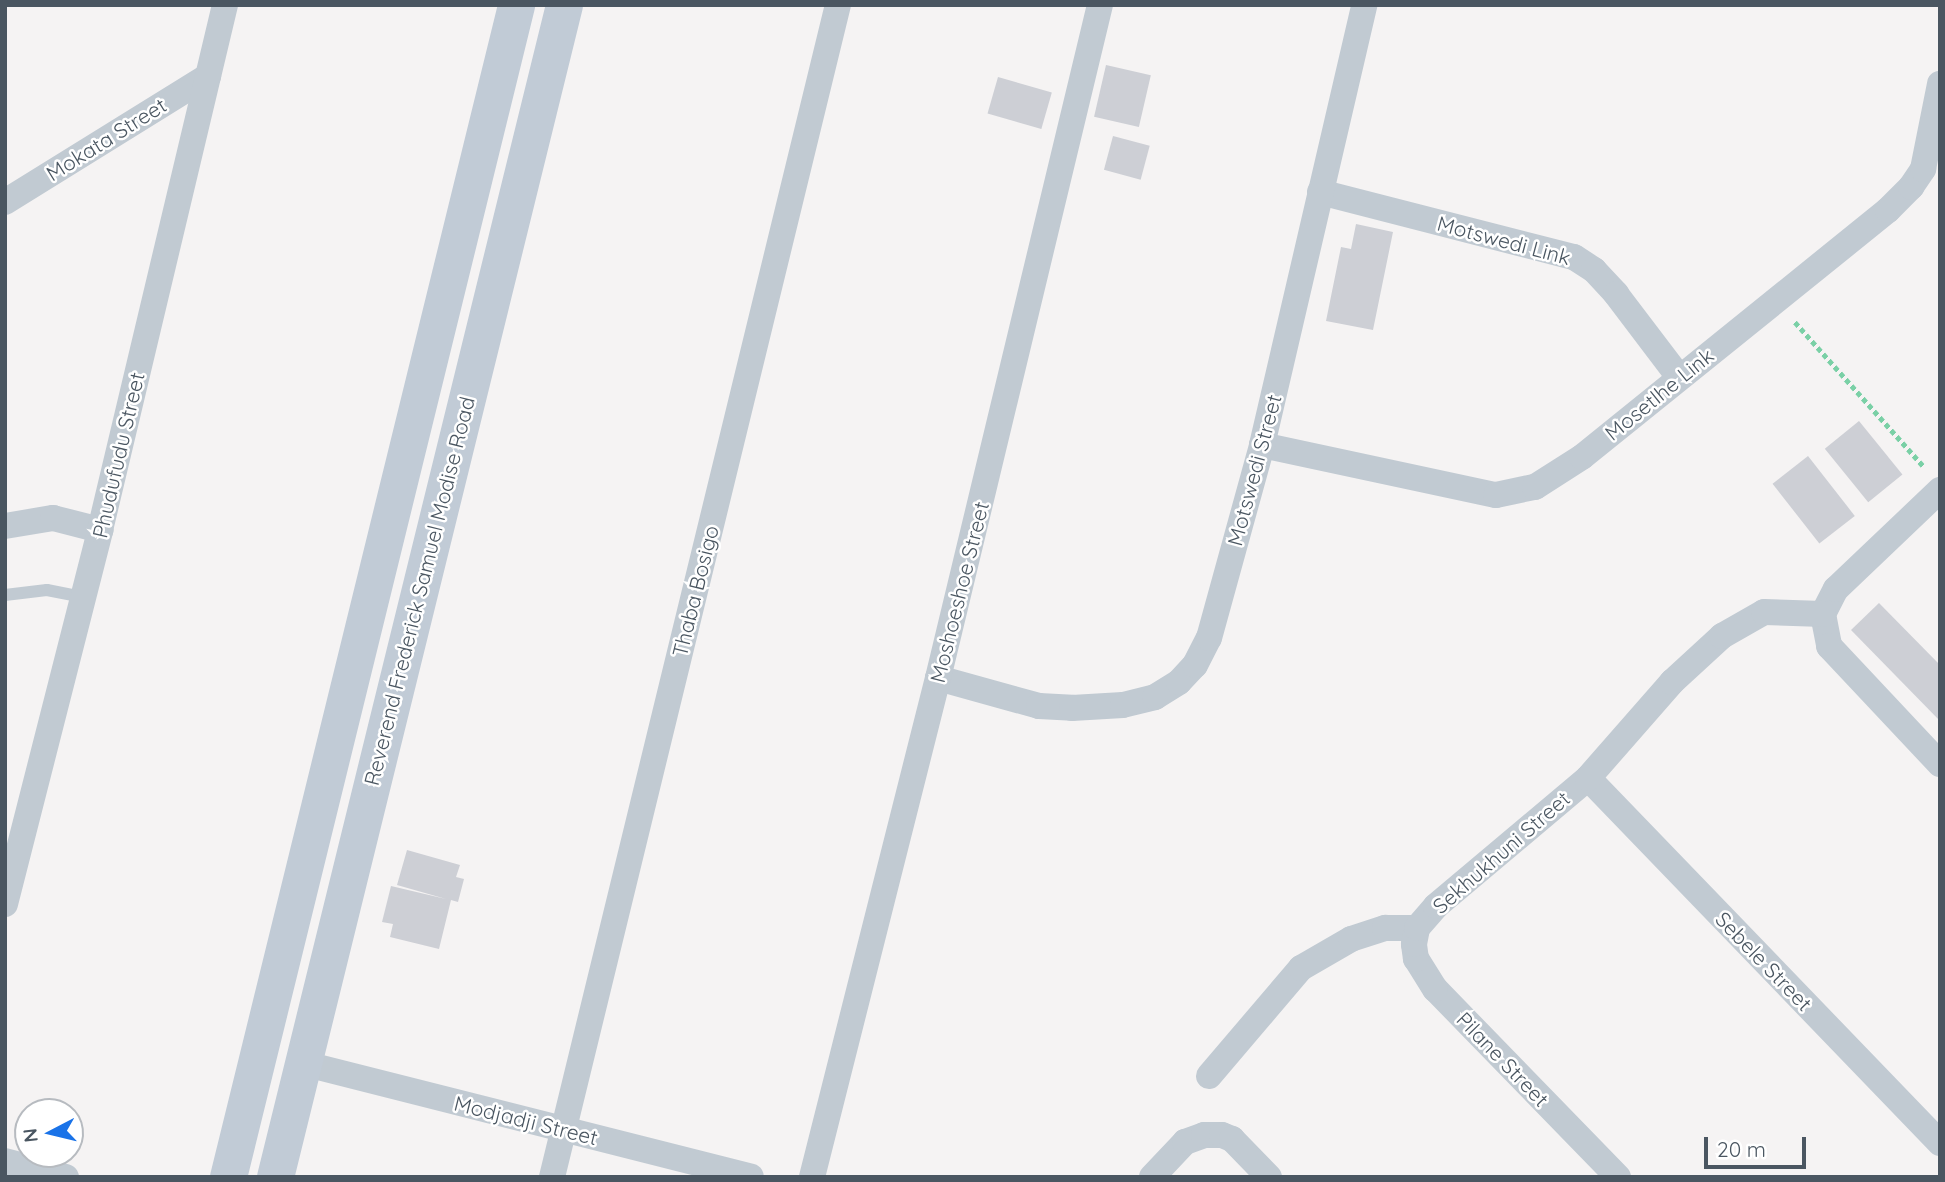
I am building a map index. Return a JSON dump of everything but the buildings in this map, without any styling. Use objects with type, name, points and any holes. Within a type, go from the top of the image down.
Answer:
[{"type":"main road","points":[[228,1177],[516,5]]},
{"type":"main road","name":"Reverend Frederick Samuel Modise Road","points":[[275,1177],[564,5]]},
{"type":"street","name":"Phudufudu Street","points":[[5,904],[100,530],[225,5]]},
{"type":"street","name":"Thaba Bosigo","points":[[552,1177],[838,5]]},
{"type":"street","name":"Moshoeshoe Street","points":[[812,1177],[938,678],[1100,5]]},
{"type":"street","name":"Motswedi Street","points":[[938,678],[1039,706],[1072,708],[1123,705],[1155,697],[1179,682],[1195,665],[1209,638],[1262,444],[1364,5]]},
{"type":"street","name":"Mokata Street","points":[[5,202],[208,76]]},
{"type":"street","name":"Mosetlhe Link","points":[[1262,444],[1496,495],[1517,493],[1535,487],[1573,463],[1888,211],[1911,187],[1923,169],[1930,145],[1940,83]]},
{"type":"street","name":"Motswedi Link","points":[[1320,192],[1574,257],[1594,270],[1616,294],[1679,377]]},
{"type":"street","points":[[1935,483],[1836,589],[1822,614],[1829,646],[1940,764]]},
{"type":"street","points":[[5,526],[53,518],[100,530]]},
{"type":"street","name":"Sekhukhuni Street","points":[[1417,928],[1436,906],[1588,778],[1672,682],[1722,636],[1764,612],[1822,614]]},
{"type":"street","name":"Sebele Street","points":[[1588,778],[1940,1143]]},
{"type":"street","points":[[1209,1076],[1301,968],[1351,939],[1385,928],[1417,928]]},
{"type":"street","name":"Pilane Street","points":[[1417,928],[1414,944],[1416,959],[1435,989],[1618,1177]]},
{"type":"street","name":"Modjadji Street","points":[[302,1063],[751,1177]]},
{"type":"street","points":[[1155,1173],[1185,1142],[1204,1135],[1222,1135],[1232,1139],[1269,1177]]},
{"type":"street","points":[[5,1161],[66,1177]]},
{"type":"lane","points":[[5,595],[47,590],[83,597]]},
{"type":"path","points":[[1776,300],[1935,483]]}]
